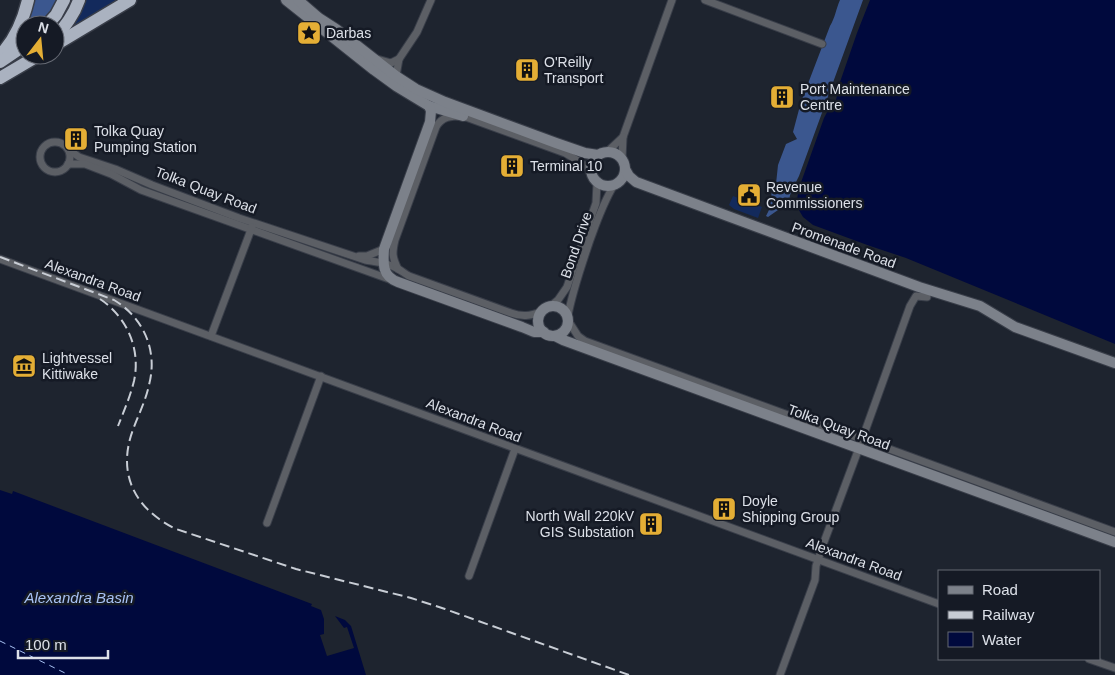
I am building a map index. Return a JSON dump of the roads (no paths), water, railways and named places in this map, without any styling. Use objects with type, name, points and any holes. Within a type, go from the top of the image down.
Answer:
[{"type":"highway","points":[[0,55],[20,28],[28,0]]},
{"type":"highway","points":[[56,15],[64,0]]},
{"type":"highway","points":[[65,27],[79,0]]},
{"type":"highway","points":[[65,39],[130,0]]},
{"type":"highway","points":[[0,62],[15,52]]},
{"type":"highway","points":[[0,78],[21,65]]},
{"type":"street","points":[[286,0],[374,70],[429,106],[463,116],[565,153],[590,170],[597,183],[604,186],[617,184],[622,178],[623,137],[672,0]]},
{"type":"street","points":[[298,0],[396,76],[416,88],[445,102],[585,152],[616,154],[623,164]]},
{"type":"street","points":[[308,0],[335,28]]},
{"type":"street","points":[[396,76],[399,59],[416,32],[431,0]]},
{"type":"street","points":[[704,0],[822,44]]},
{"type":"street","points":[[372,57],[391,63],[399,59]]},
{"type":"street","points":[[391,279],[383,263],[384,249],[430,122],[431,111],[429,106]]},
{"type":"street","points":[[398,269],[393,259],[395,240],[436,128],[445,118],[463,116]]},
{"type":"street","points":[[590,170],[594,158],[623,137]]},
{"type":"street","points":[[52,142],[62,144],[68,149],[70,155],[68,164],[64,169],[53,172],[44,167],[40,158],[42,149],[52,142]]},
{"type":"street","name":"Tolka Quay Road","points":[[68,149],[82,158],[115,169],[335,259],[534,332],[544,332]]},
{"type":"street","name":"Tolka Quay Road","points":[[68,164],[85,164],[111,174],[141,190],[252,226],[338,250],[365,260],[383,263],[409,276],[518,316],[541,312]]},
{"type":"street","name":"Promenade Road","points":[[623,164],[629,176],[636,182],[919,287],[980,306],[1015,327],[1115,363]]},
{"type":"street","name":"Bond Drive","points":[[552,305],[567,287],[596,203],[597,183]]},
{"type":"street","name":"Bond Drive","points":[[568,318],[581,266],[599,214],[614,185]]},
{"type":"street","points":[[211,336],[252,226]]},
{"type":"street","points":[[353,256],[367,256],[384,249]]},
{"type":"street","points":[[335,259],[338,250]]},
{"type":"street","name":"Alexandra Road","points":[[0,259],[938,604]]},
{"type":"street","points":[[780,675],[814,580],[816,566],[824,542],[910,306],[916,296],[927,297]]},
{"type":"street","points":[[552,305],[559,306],[568,318],[565,330],[555,336],[548,335],[541,329],[538,321],[541,312],[544,308],[552,305]]},
{"type":"street","name":"Tolka Quay Road","points":[[568,318],[578,336],[585,341],[788,415],[823,425],[860,443],[1115,542]]},
{"type":"street","name":"Tolka Quay Road","points":[[555,336],[766,415],[860,443],[1115,532]]},
{"type":"street","points":[[267,523],[321,376]]},
{"type":"street","points":[[469,576],[515,449]]},
{"type":"street","points":[[1092,660],[1115,668]]},
{"type":"water","points":[[870,0],[1115,0],[1115,344],[906,258],[813,225],[803,217],[796,205],[799,188],[824,118],[833,101],[836,100],[840,82]]},
{"type":"water","name":"Alexandra Basin","points":[[0,490],[12,494],[13,491],[312,604],[311,606],[321,610],[324,619],[324,634],[320,635],[327,656],[354,648],[347,627],[344,628],[335,616],[345,620],[351,626],[366,675],[0,675]]},
{"type":"railway","points":[[0,257],[114,300],[124,307],[141,326],[150,348],[151,372],[145,399],[130,439],[127,468],[135,493],[142,503],[163,522],[176,529],[296,569],[411,598],[445,609],[629,675]]},
{"type":"railway","points":[[100,299],[110,306],[124,324],[130,335],[135,357],[134,381],[118,426]]},
{"type":"place","name":"Darbas","points":[[309,33]]},
{"type":"place","name":"O'Reilly Transport","points":[[527,70]]},
{"type":"place","name":"Port Maintenance Centre","points":[[782,97]]},
{"type":"place","name":"Tolka Quay Pumping Station","points":[[76,139]]},
{"type":"place","name":"Terminal 10","points":[[512,166]]},
{"type":"place","name":"Revenue Commissioners","points":[[749,195]]},
{"type":"place","name":"Lightvessel Kittiwake","points":[[24,366]]},
{"type":"place","name":"Doyle Shipping Group","points":[[724,509]]},
{"type":"place","name":"North Wall 220kV GIS Substation","points":[[651,524]]}]
